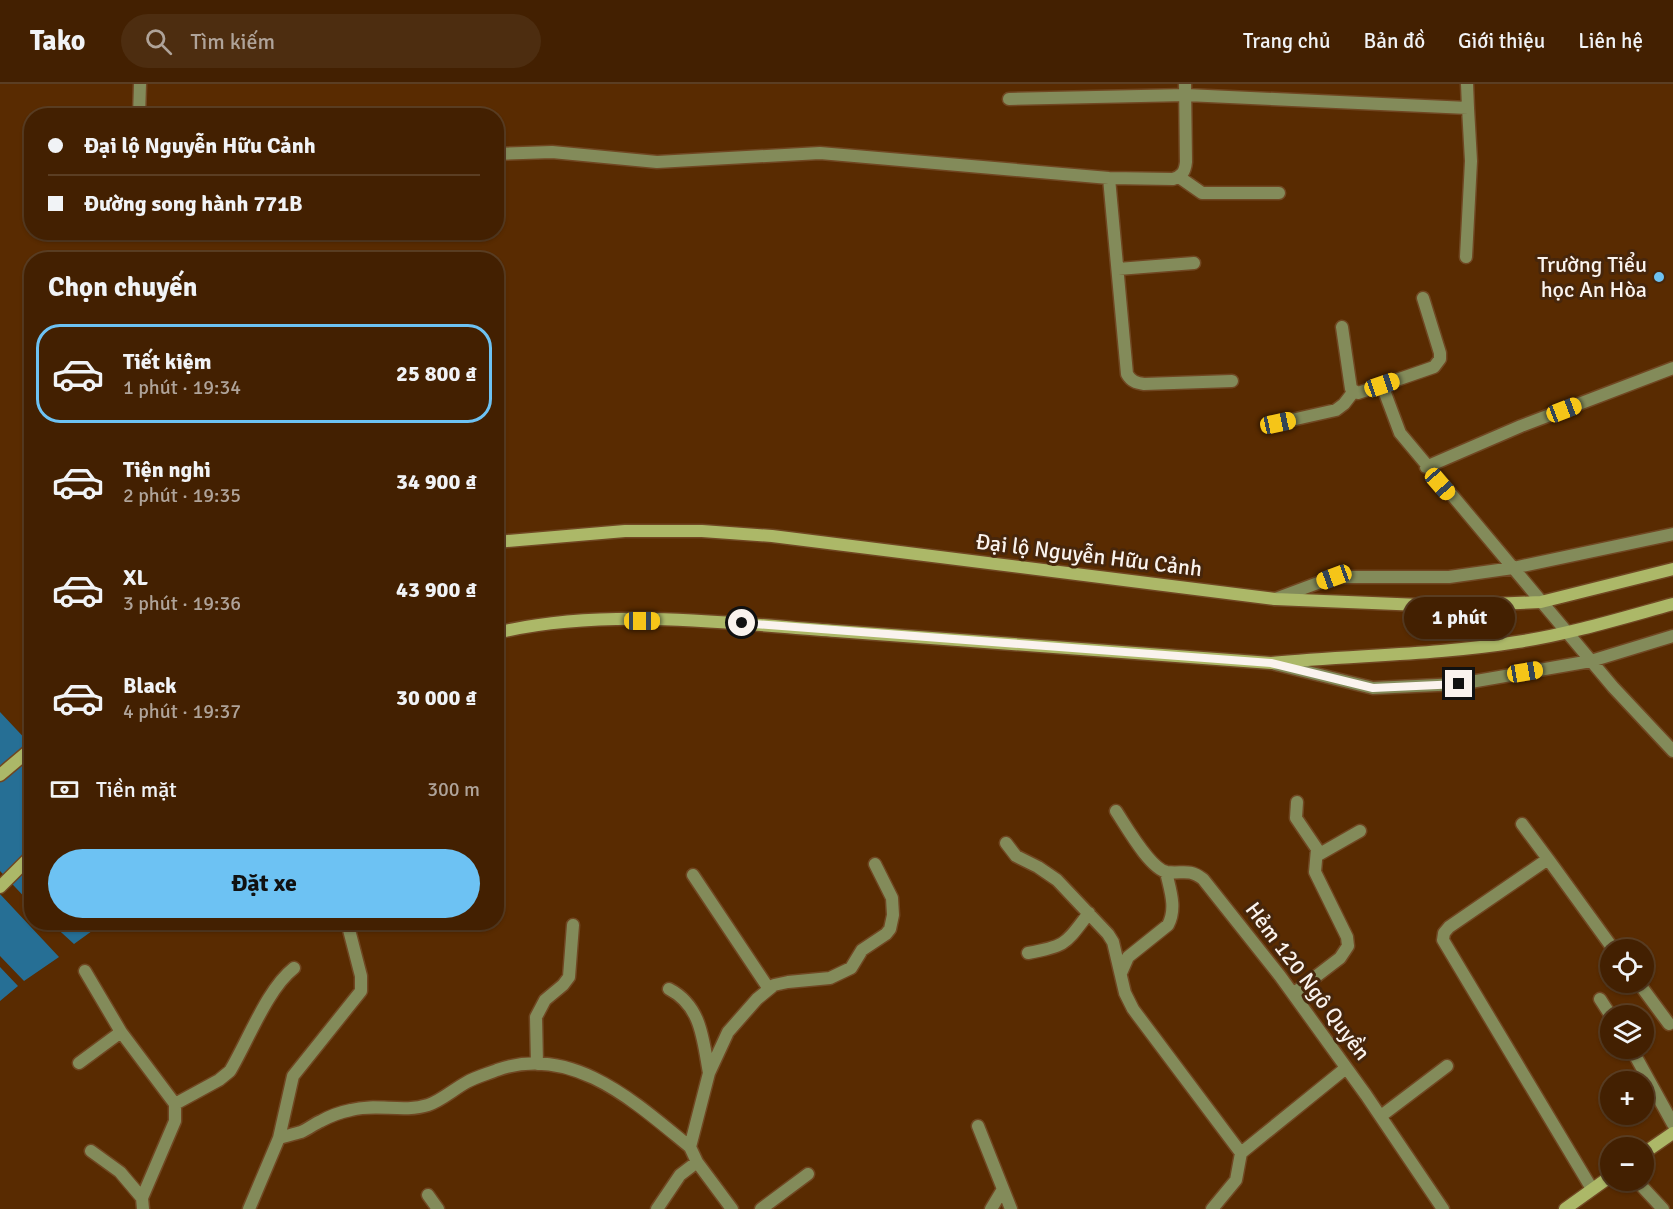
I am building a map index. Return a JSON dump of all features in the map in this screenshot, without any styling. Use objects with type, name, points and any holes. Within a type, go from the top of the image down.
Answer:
[{"type":"main road","name":"Đại lộ Nguyễn Hữu Cảnh","points":[[504,541],[625,531],[702,531],[772,536],[1275,599],[1445,606],[1541,602],[1673,569]]},
{"type":"main road","points":[[504,631],[521,627],[602,620],[722,621],[1271,663],[1344,656],[1442,652],[1519,642],[1567,633],[1673,604]]},
{"type":"main road","points":[[0,775],[24,755]]},
{"type":"main road","points":[[0,887],[24,863]]},
{"type":"main road","points":[[1654,1146],[1673,1133]]},
{"type":"main road","points":[[1565,1209],[1600,1184]]},
{"type":"street","points":[[139,108],[140,84]]},
{"type":"street","points":[[1466,257],[1471,161],[1467,84]]},
{"type":"street","points":[[1009,99],[1185,90],[1468,108]]},
{"type":"street","points":[[504,154],[552,152],[657,162],[820,153],[1109,178],[1173,179],[1185,171],[1185,90]]},
{"type":"street","points":[[1179,177],[1202,193],[1279,193]]},
{"type":"street","points":[[1109,178],[1127,374],[1130,379],[1136,384],[1232,381]]},
{"type":"street","points":[[1118,269],[1194,263]]},
{"type":"street","points":[[1342,327],[1351,389],[1358,393],[1434,367],[1440,359],[1440,353],[1423,298]]},
{"type":"street","points":[[1426,467],[1521,426],[1673,369]]},
{"type":"street","points":[[1382,385],[1400,433],[1426,467],[1591,661],[1673,751]]},
{"type":"street","points":[[1278,423],[1336,410],[1354,391]]},
{"type":"street","points":[[1275,599],[1334,577],[1449,577],[1513,568],[1673,534]]},
{"type":"street","points":[[1271,663],[1373,688],[1459,684],[1591,661],[1673,636]]},
{"type":"street","points":[[1293,994],[1340,958],[1348,946],[1347,937],[1315,872],[1317,849],[1296,818],[1297,802]]},
{"type":"street","points":[[1116,811],[1141,849],[1166,872],[1173,909],[1168,925],[1128,957],[1121,973]]},
{"type":"street","points":[[1522,824],[1606,939]]},
{"type":"street","points":[[1318,855],[1360,831]]},
{"type":"street","points":[[1006,843],[1016,856],[1057,880],[1113,942],[1125,993],[1134,1009],[1241,1154]]},
{"type":"street","points":[[1548,859],[1449,927],[1444,933],[1443,940],[1592,1190]]},
{"type":"street","points":[[690,1147],[709,1073],[728,1032],[757,999],[774,985],[830,978],[850,968],[862,950],[886,934],[890,928],[892,898],[875,864]]},
{"type":"street","name":"Hẻm 120 Ngô Quyền","points":[[1166,872],[1187,871],[1203,879],[1293,994],[1381,1116],[1443,1209]]},
{"type":"street","points":[[693,875],[769,989]]},
{"type":"street","points":[[1028,953],[1055,948],[1063,944],[1089,913]]},
{"type":"street","points":[[537,1064],[536,1017],[545,1000],[563,985],[568,977],[573,925]]},
{"type":"street","points":[[249,1209],[279,1138],[293,1076],[362,991],[361,976],[349,930]]},
{"type":"street","points":[[174,1104],[219,1080],[230,1071],[273,991],[284,976],[294,968]]},
{"type":"street","points":[[85,971],[121,1032],[174,1104],[175,1121],[142,1204]]},
{"type":"street","points":[[669,989],[684,999],[699,1021],[709,1073]]},
{"type":"street","points":[[1646,993],[1669,1024]]},
{"type":"street","points":[[1600,999],[1604,1005]]},
{"type":"street","points":[[79,1063],[121,1032]]},
{"type":"street","points":[[1637,1059],[1673,1124]]},
{"type":"street","points":[[279,1138],[302,1131],[351,1109],[415,1108],[430,1104],[470,1080],[500,1069],[525,1064],[569,1068],[592,1076],[628,1098],[690,1147],[732,1209]]},
{"type":"street","points":[[1381,1116],[1447,1066]]},
{"type":"street","points":[[1212,1209],[1236,1180],[1241,1154],[1346,1068]]},
{"type":"street","points":[[978,1126],[1011,1209]]},
{"type":"street","points":[[91,1151],[120,1172],[142,1204]]},
{"type":"street","points":[[657,1209],[680,1175],[698,1162]]},
{"type":"street","points":[[761,1209],[808,1174]]},
{"type":"street","points":[[991,1209],[1003,1190]]},
{"type":"street","points":[[1647,1191],[1664,1209]]},
{"type":"street","points":[[428,1195],[438,1209]]},
{"type":"water","points":[[0,712],[24,738],[24,897],[0,871]]},
{"type":"water","points":[[0,894],[24,920],[24,930],[34,930],[59,957],[24,981],[0,956]]},
{"type":"water","points":[[59,930],[93,930],[74,944]]},
{"type":"water","points":[[0,967],[18,986],[0,1001]]},
{"type":"place","name":"Trường Tiểu học An Hòa","points":[[1659,277]]},
{"type":"route","points":[[742,623],[1271,663],[1373,688],[1459,684]]}]
